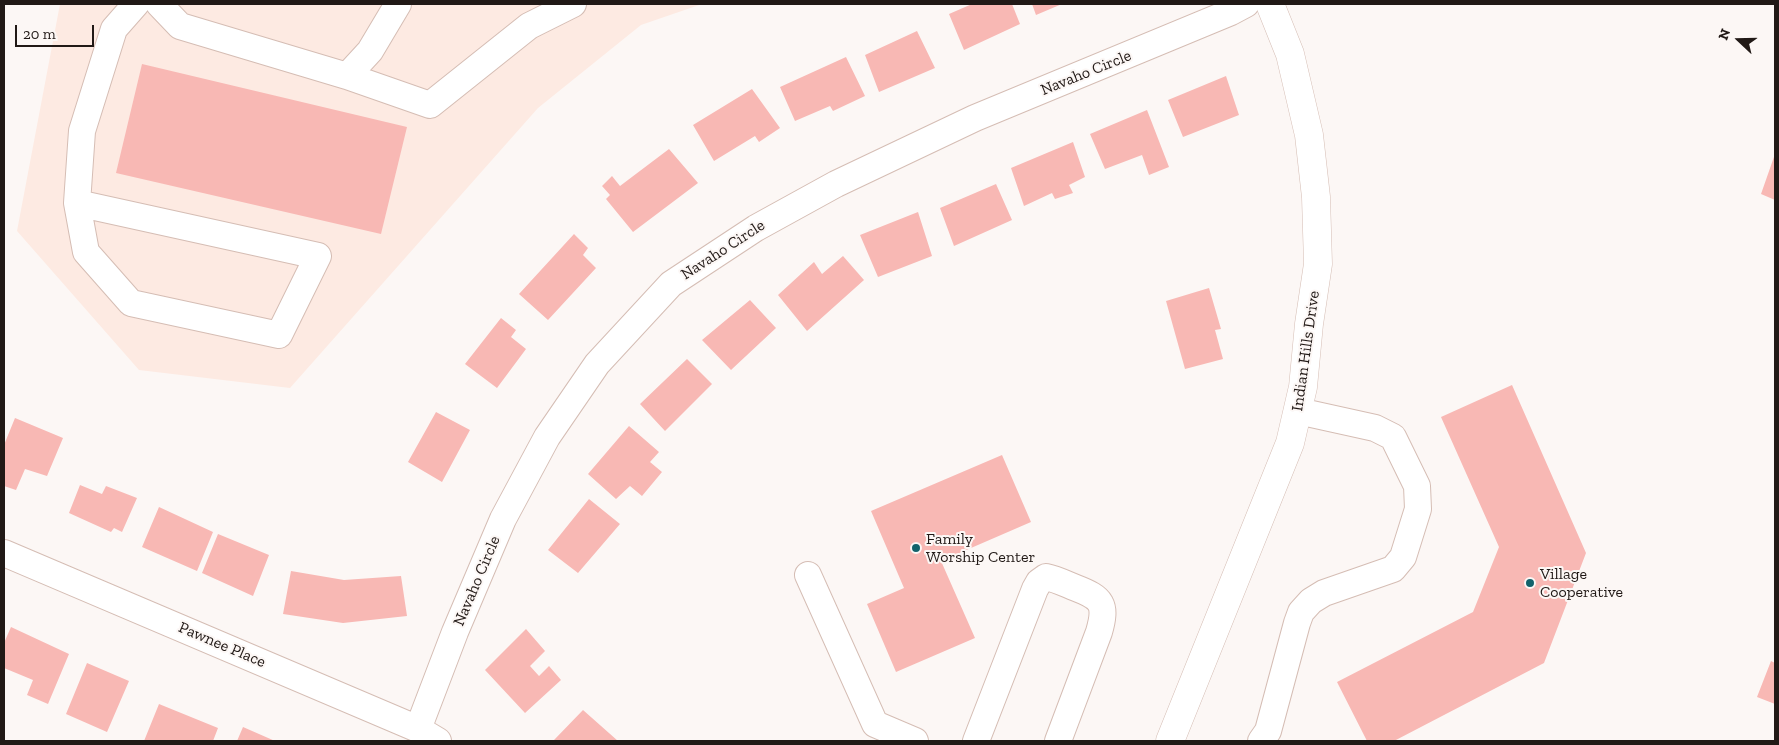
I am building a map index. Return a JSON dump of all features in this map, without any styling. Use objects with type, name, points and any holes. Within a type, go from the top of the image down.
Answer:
[{"type":"main road","name":"Indian Hills Drive","points":[[1170,741],[1290,442],[1303,387],[1318,264],[1316,197],[1308,135],[1290,54],[1270,4]]},
{"type":"street","points":[[76,203],[318,256],[279,335],[131,303],[86,252],[76,203],[82,131],[114,29],[136,4]]},
{"type":"street","points":[[160,4],[180,26],[347,76],[430,105],[529,26],[573,4]]},
{"type":"street","points":[[347,76],[370,51],[398,4]]},
{"type":"street","name":"Navaho Circle","points":[[428,735],[455,632],[503,519],[547,438],[597,364],[671,284],[756,228],[836,184],[975,118],[1123,58],[1246,4]]},
{"type":"street","points":[[1261,741],[1268,731],[1296,623],[1301,612],[1311,601],[1324,593],[1393,569],[1403,557],[1418,510],[1417,486],[1393,437],[1375,428],[1298,411]]},
{"type":"street","name":"Pawnee Place","points":[[4,553],[428,735]]},
{"type":"street","points":[[808,575],[875,724],[916,741]]},
{"type":"street","points":[[976,741],[1039,582],[1046,577],[1053,578],[1093,595],[1100,601],[1103,620],[1058,741]]},
{"type":"shaded area","points":[[60,4],[702,4],[641,25],[538,108],[290,388],[139,370],[17,231]]},
{"type":"building","points":[[972,4],[1012,4],[1020,24],[964,50],[949,14]]},
{"type":"building","points":[[1032,4],[1062,4],[1036,15]]},
{"type":"building","points":[[917,31],[935,68],[879,92],[865,55]]},
{"type":"building","points":[[846,57],[865,96],[833,111],[830,106],[795,121],[780,87]]},
{"type":"building","points":[[142,64],[407,127],[381,234],[116,173]]},
{"type":"building","points":[[1226,76],[1239,115],[1183,137],[1168,100]]},
{"type":"building","points":[[752,89],[780,128],[759,142],[755,136],[714,161],[693,125]]},
{"type":"building","points":[[1147,110],[1169,167],[1149,175],[1142,155],[1105,169],[1090,134]]},
{"type":"building","points":[[1073,142],[1085,177],[1069,185],[1073,193],[1055,199],[1052,193],[1024,206],[1011,168]]},
{"type":"building","points":[[669,149],[698,183],[633,232],[606,199],[610,195],[602,186],[612,176],[620,186]]},
{"type":"building","points":[[1775,154],[1775,200],[1761,194]]},
{"type":"building","points":[[996,184],[1012,220],[954,246],[940,208]]},
{"type":"building","points":[[918,212],[932,256],[878,277],[860,235]]},
{"type":"building","points":[[574,234],[588,248],[583,255],[596,268],[548,320],[519,294]]},
{"type":"building","points":[[843,256],[864,280],[807,331],[778,295],[814,262],[822,274]]},
{"type":"building","points":[[1209,288],[1221,329],[1215,330],[1223,359],[1185,369],[1166,301]]},
{"type":"building","points":[[750,300],[776,328],[731,370],[702,340]]},
{"type":"building","points":[[501,318],[516,330],[511,337],[526,349],[497,388],[465,364]]},
{"type":"building","points":[[687,359],[712,384],[665,431],[640,404]]},
{"type":"building","name":"Village Cooperative","points":[[1512,385],[1586,553],[1544,663],[1394,741],[1367,741],[1337,682],[1473,612],[1499,547],[1441,417]]},
{"type":"building","points":[[436,412],[470,430],[442,482],[408,462]]},
{"type":"building","points":[[15,418],[63,438],[47,476],[25,469],[16,490],[4,486],[4,445]]},
{"type":"building","points":[[629,426],[659,452],[650,462],[662,472],[642,496],[630,486],[616,499],[588,474]]},
{"type":"building","points":[[1002,455],[1031,522],[941,561],[975,638],[896,672],[867,604],[904,588],[871,511]]},
{"type":"building","points":[[80,485],[102,494],[106,486],[137,498],[122,532],[114,528],[111,532],[69,513]]},
{"type":"building","points":[[589,499],[620,524],[578,573],[548,550]]},
{"type":"building","points":[[159,507],[213,532],[197,571],[142,547]]},
{"type":"building","points":[[218,534],[269,555],[253,596],[202,573]]},
{"type":"building","points":[[291,571],[344,580],[401,576],[407,616],[343,623],[283,614]]},
{"type":"building","points":[[11,627],[69,654],[48,704],[27,695],[33,680],[4,668],[4,643]]},
{"type":"building","points":[[526,629],[545,651],[530,666],[539,676],[549,666],[561,680],[525,713],[485,670]]},
{"type":"building","points":[[1771,661],[1775,663],[1775,704],[1757,697]]},
{"type":"building","points":[[87,663],[129,681],[107,732],[66,714]]},
{"type":"building","points":[[159,704],[218,728],[213,741],[144,741]]},
{"type":"building","points":[[583,710],[618,741],[555,741]]},
{"type":"building","points":[[243,727],[275,741],[237,741]]},
{"type":"place","name":"Family Worship Center","points":[[916,548]]},
{"type":"place","name":"Village Cooperative","points":[[1530,583]]}]
